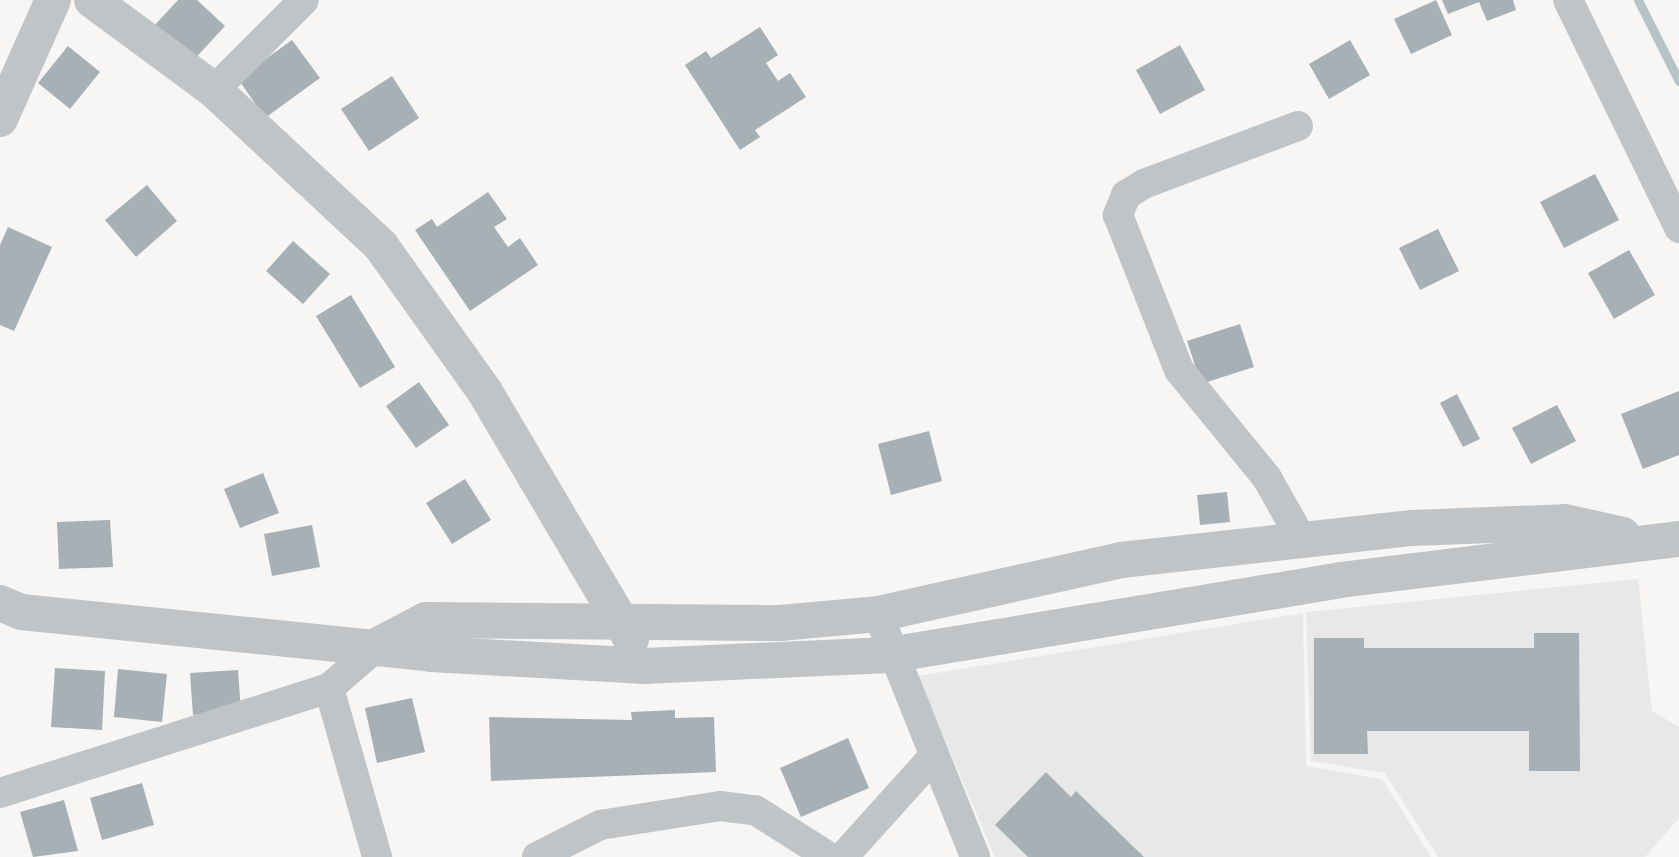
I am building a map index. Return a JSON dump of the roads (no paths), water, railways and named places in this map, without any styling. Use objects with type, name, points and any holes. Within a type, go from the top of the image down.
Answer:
[{"type":"street","points":[[0,119],[53,0]]},
{"type":"street","points":[[92,0],[214,90],[381,246],[485,392],[645,666]]},
{"type":"street","points":[[214,90],[304,0]]},
{"type":"street","points":[[1568,0],[1679,228]]},
{"type":"street","points":[[1298,126],[1144,184],[1126,195],[1118,215],[1179,370],[1267,478],[1302,540]]},
{"type":"street","points":[[0,793],[329,688],[380,644],[426,620],[622,624],[878,614],[1121,560],[1302,540],[1565,522],[1664,540]]},
{"type":"street","points":[[0,603],[21,612],[645,666],[889,655],[1340,580],[1664,540]]},
{"type":"street","points":[[878,614],[889,655],[975,857]]},
{"type":"street","points":[[329,688],[377,857]]},
{"type":"street","points":[[843,857],[933,757]]},
{"type":"street","points":[[537,857],[600,825],[720,806],[755,810],[829,857]]},
{"type":"waterway","points":[[1638,0],[1679,81]]}]
